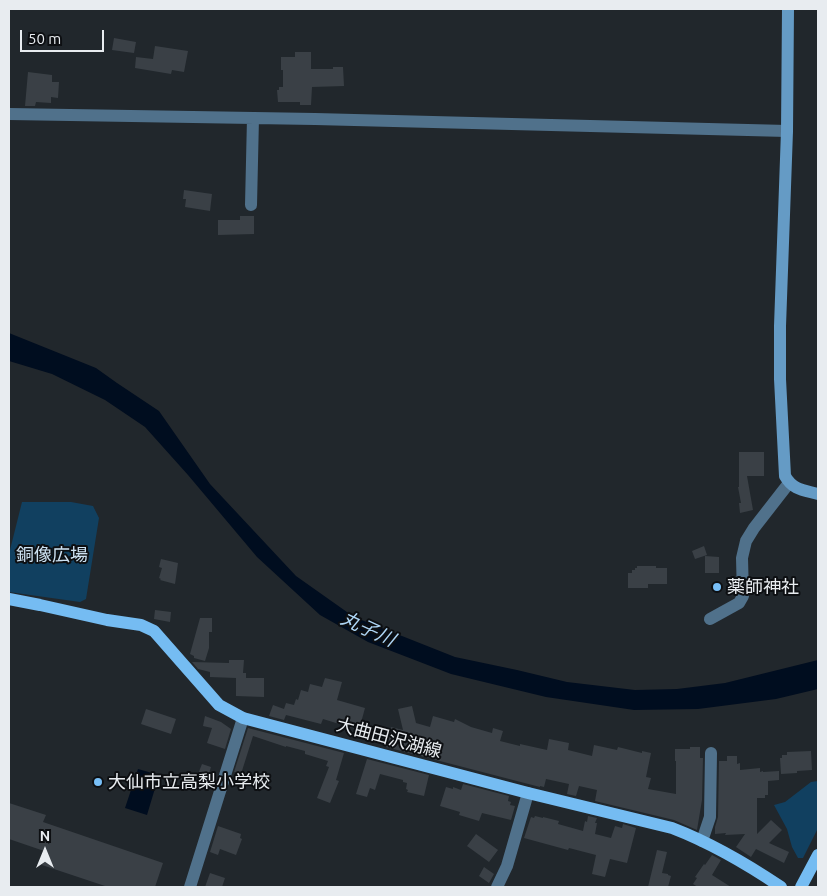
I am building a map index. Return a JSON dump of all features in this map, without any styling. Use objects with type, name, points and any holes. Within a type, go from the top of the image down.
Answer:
[{"type":"main road","name":"大曲田沢湖線","points":[[9,599],[107,620],[141,624],[154,631],[219,705],[242,718],[528,793],[672,828],[731,855],[781,887]]},
{"type":"main road","points":[[801,887],[818,855]]},
{"type":"street","points":[[788,9],[787,131],[780,326],[780,379],[785,476],[789,483],[796,488],[818,494]]},
{"type":"street","points":[[9,114],[787,131]]},
{"type":"street","points":[[251,205],[254,118]]},
{"type":"street","points":[[710,619],[739,603],[743,596],[742,558],[746,540],[789,483]]},
{"type":"street","points":[[190,887],[242,718]]},
{"type":"street","points":[[702,841],[710,816],[711,753]]},
{"type":"street","points":[[497,887],[508,866],[528,793]]},
{"type":"green space","name":"銅像広場","points":[[22,502],[71,502],[93,506],[99,518],[86,599],[80,602],[9,592],[9,554]]},
{"type":"green space","points":[[818,781],[818,828],[803,858],[798,858],[792,847],[787,829],[774,805],[785,802],[811,782]]},
{"type":"water","name":"丸子川","points":[[9,333],[96,368],[159,411],[210,484],[296,576],[354,617],[455,657],[567,682],[635,690],[677,689],[725,683],[818,660],[818,689],[776,699],[698,709],[634,710],[546,697],[451,674],[368,642],[320,615],[257,557],[145,427],[105,400],[52,374],[9,361]]},
{"type":"water","points":[[138,769],[159,775],[147,815],[125,808]]},
{"type":"building","points":[[114,38],[136,42],[134,53],[112,50]]},
{"type":"building","points":[[155,46],[188,51],[184,72],[172,70],[171,74],[135,68],[136,57],[153,59]]},
{"type":"building","points":[[295,52],[311,52],[311,69],[343,67],[344,86],[312,87],[311,105],[300,105],[300,102],[278,102],[277,90],[279,90],[279,87],[283,87],[281,57],[295,57]]},
{"type":"building","points":[[28,72],[52,75],[52,82],[59,82],[58,98],[51,97],[51,103],[36,102],[35,106],[25,106]]},
{"type":"building","points":[[184,190],[212,194],[210,211],[185,207],[186,199],[183,199]]},
{"type":"building","points":[[240,216],[254,216],[254,234],[218,235],[218,220],[240,220]]},
{"type":"building","points":[[739,452],[764,452],[764,476],[747,476],[753,510],[740,513],[739,503],[741,503],[738,487]]},
{"type":"building","points":[[704,546],[707,555],[695,559],[692,551]]},
{"type":"building","points":[[705,556],[719,557],[719,573],[705,573]]},
{"type":"building","points":[[161,559],[178,563],[175,584],[160,580],[162,568],[159,567]]},
{"type":"building","points":[[637,566],[667,568],[667,584],[648,584],[648,588],[628,588],[628,573],[632,573],[632,570],[635,570]]},
{"type":"building","points":[[155,610],[171,612],[170,622],[154,619]]},
{"type":"building","points":[[200,618],[212,618],[212,632],[209,632],[209,648],[205,661],[194,658],[190,654]]},
{"type":"building","points":[[229,660],[244,660],[243,673],[246,673],[246,678],[264,678],[264,697],[236,696],[236,678],[210,677],[210,672],[198,669],[192,662],[229,663]]},
{"type":"building","points":[[325,678],[342,682],[337,700],[365,708],[359,730],[323,719],[321,724],[286,715],[284,720],[269,716],[273,705],[284,709],[286,703],[294,705],[296,699],[298,700],[301,690],[308,692],[310,684],[322,687]]},
{"type":"building","points":[[412,706],[416,723],[430,727],[433,716],[454,722],[455,719],[471,727],[492,733],[493,728],[503,731],[500,741],[520,746],[520,744],[547,750],[549,739],[569,743],[568,750],[592,756],[594,745],[617,750],[618,747],[642,753],[642,751],[651,753],[646,777],[651,778],[648,789],[676,794],[675,749],[700,747],[700,758],[703,758],[702,800],[697,830],[674,820],[595,801],[597,790],[579,786],[576,796],[567,794],[569,784],[546,779],[544,787],[540,787],[386,747],[391,727],[403,730],[398,709]]},
{"type":"building","points":[[146,709],[176,719],[171,734],[141,724]]},
{"type":"building","points":[[205,716],[221,722],[231,729],[225,749],[207,743],[212,728],[203,726]]},
{"type":"building","points":[[248,728],[344,753],[336,780],[339,781],[330,803],[317,798],[329,767],[326,766],[328,761],[305,754],[305,751],[253,736],[241,774],[234,772]]},
{"type":"building","points":[[811,751],[812,770],[781,774],[780,758],[782,758],[782,755],[787,755],[787,752]]},
{"type":"building","points":[[727,756],[737,756],[737,764],[740,763],[740,770],[760,768],[760,772],[779,771],[779,780],[768,781],[768,795],[765,795],[765,798],[757,798],[757,834],[771,820],[782,830],[769,843],[789,852],[784,863],[756,849],[751,857],[736,847],[745,834],[715,834],[718,817],[719,761],[727,761]]},
{"type":"building","points":[[367,759],[429,775],[424,796],[407,792],[407,783],[403,782],[403,780],[380,774],[375,790],[370,788],[367,797],[356,794]]},
{"type":"building","points":[[202,764],[211,767],[208,777],[198,774]]},
{"type":"building","points":[[463,784],[509,796],[508,801],[511,802],[510,805],[515,806],[511,820],[482,813],[479,821],[459,815],[460,812],[440,806],[446,787],[461,790]]},
{"type":"building","points":[[9,803],[46,815],[43,822],[163,863],[155,887],[108,887],[42,865],[47,852],[9,839]]},
{"type":"building","points":[[535,816],[559,821],[558,824],[583,831],[588,816],[597,818],[595,834],[611,838],[615,826],[622,828],[623,824],[636,828],[627,863],[610,859],[605,877],[592,874],[596,855],[569,848],[568,850],[524,838],[531,817],[534,818]]},
{"type":"building","points":[[218,826],[241,834],[240,838],[242,839],[236,855],[220,849],[218,855],[210,852]]},
{"type":"building","points":[[476,834],[498,850],[489,862],[467,846]]},
{"type":"building","points":[[657,850],[667,852],[662,873],[671,876],[668,887],[648,887]]},
{"type":"building","points":[[712,855],[721,860],[712,875],[731,887],[698,887],[693,884],[697,878],[695,877]]},
{"type":"building","points":[[484,867],[494,874],[489,883],[479,876]]},
{"type":"building","points":[[210,873],[225,878],[222,887],[205,887]]},
{"type":"place","name":"薬師神社","points":[[717,587]]},
{"type":"place","name":"大仙市立高梨小学校","points":[[98,782]]}]
